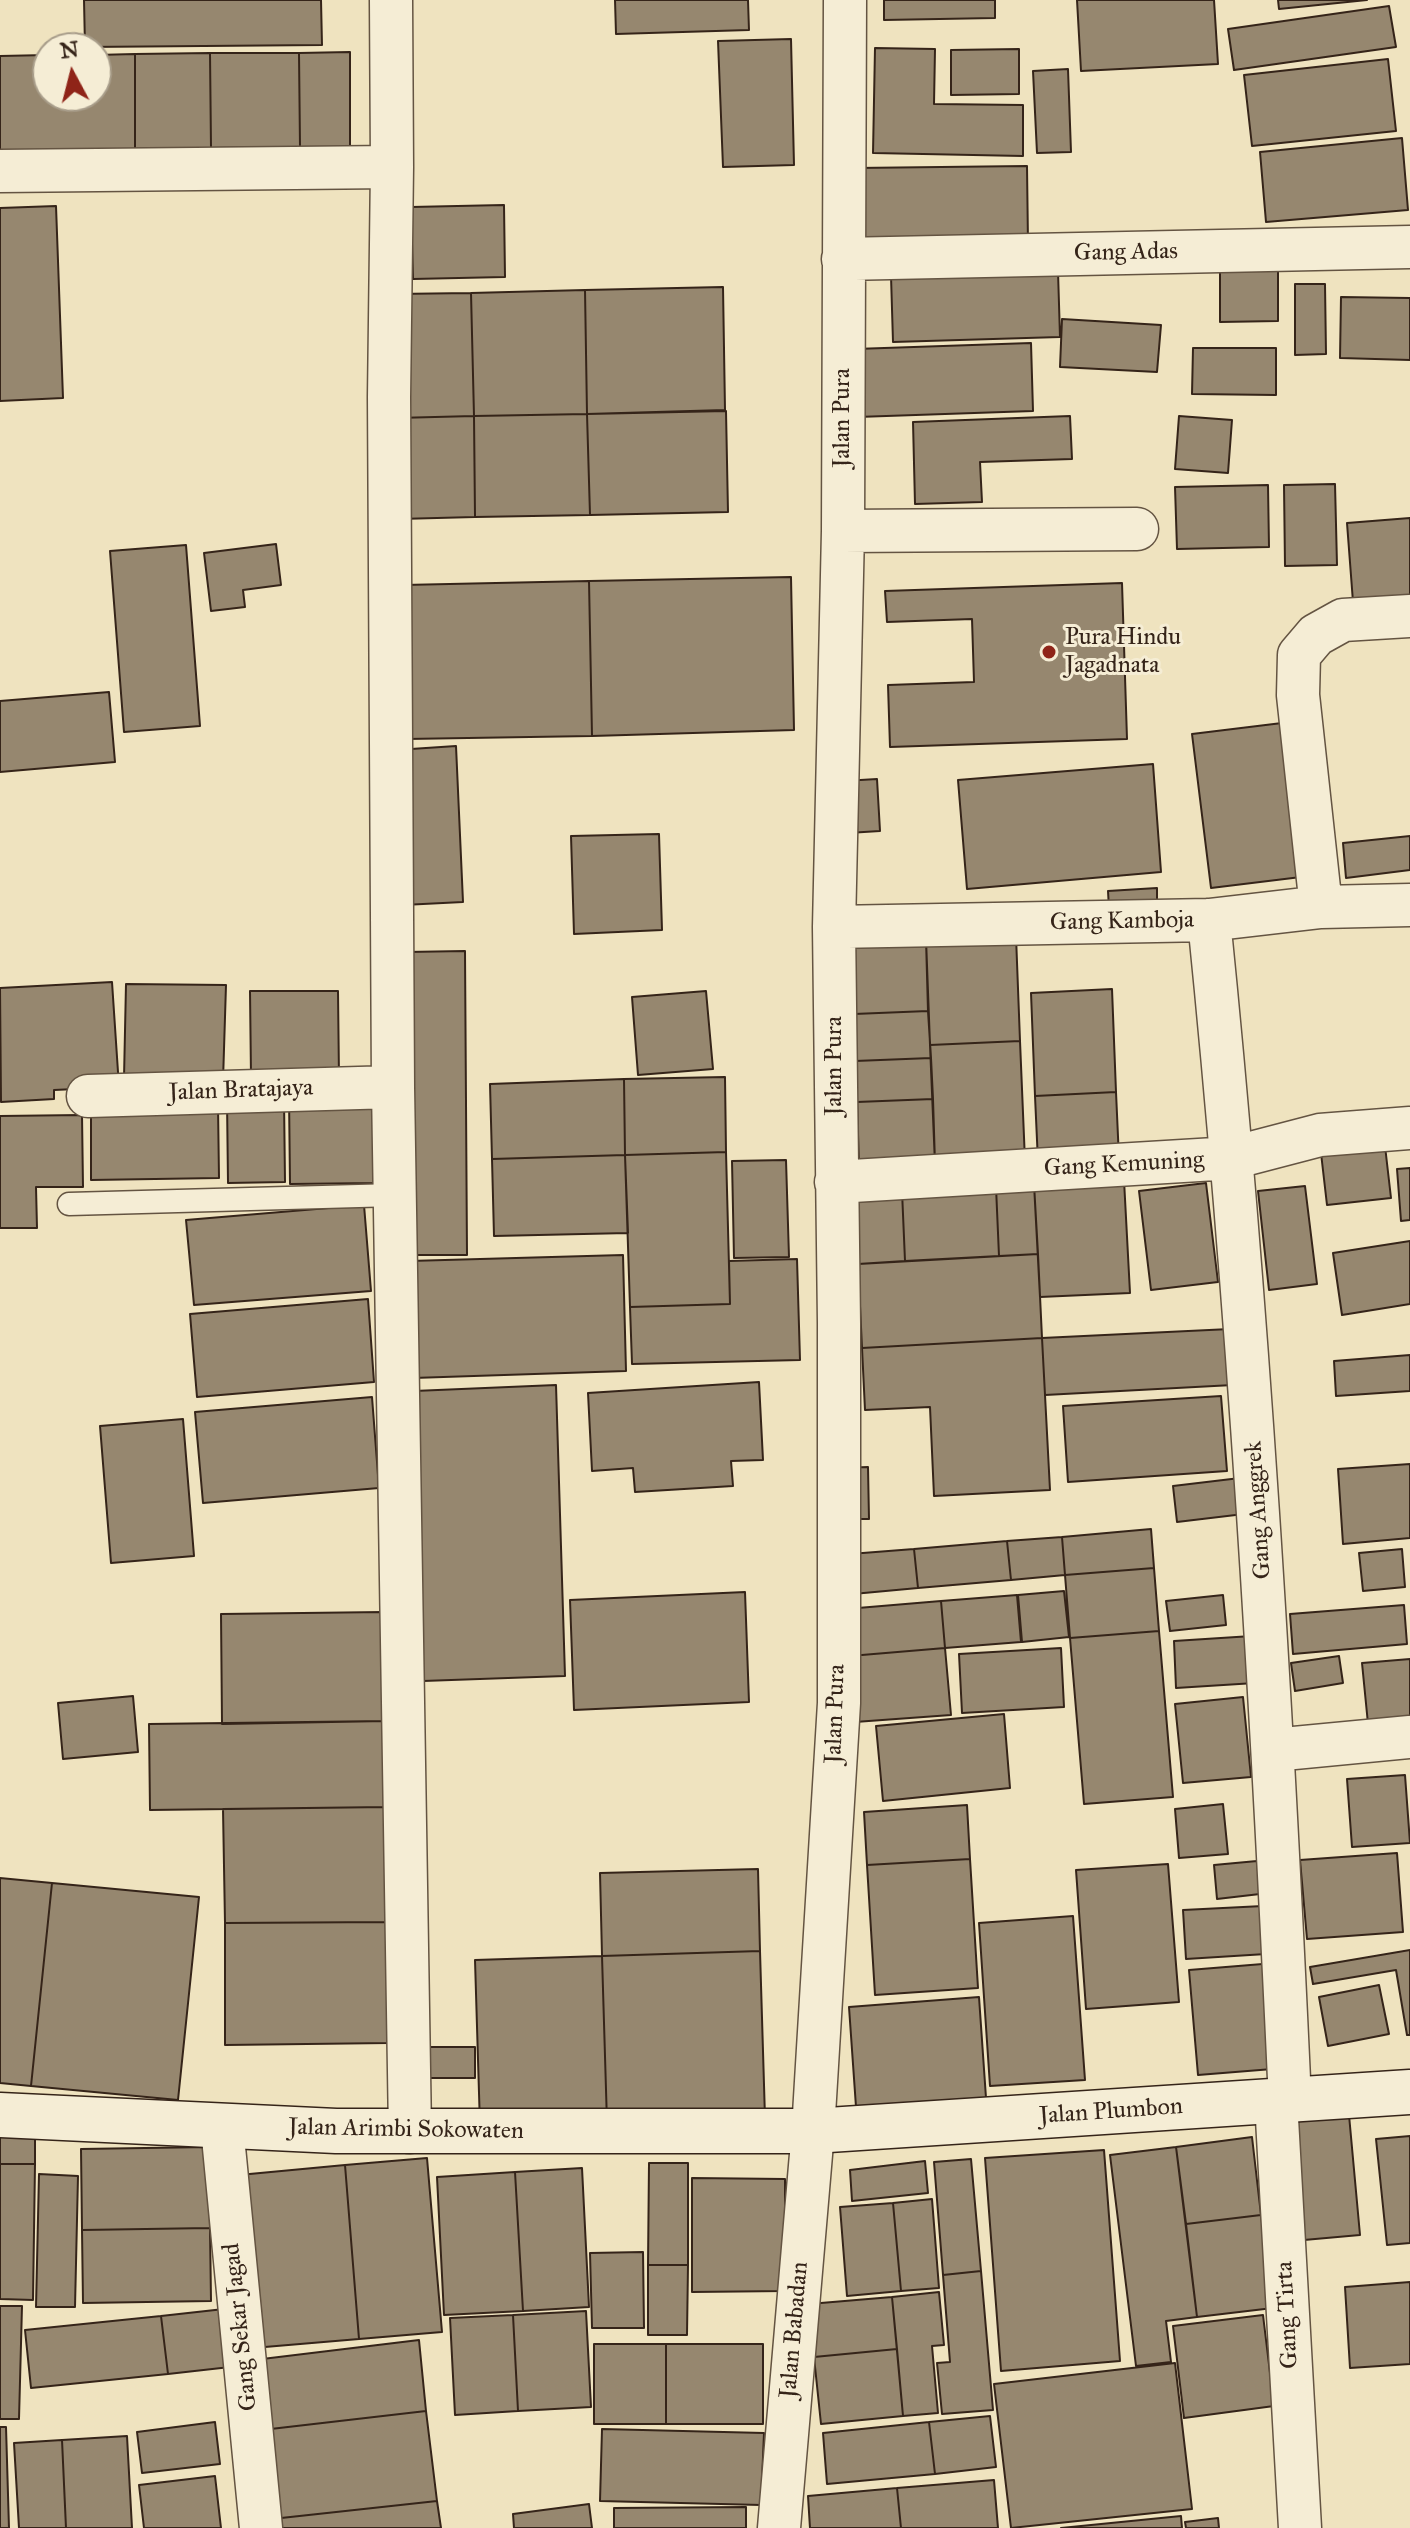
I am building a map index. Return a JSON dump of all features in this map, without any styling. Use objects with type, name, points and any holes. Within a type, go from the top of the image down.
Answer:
[{"type":"street","points":[[391,0],[389,397],[393,1087],[410,2132]]},
{"type":"street","name":"Jalan Pura","points":[[813,2131],[839,1703],[839,1323],[834,927],[843,531],[845,0]]},
{"type":"street","points":[[0,171],[392,167]]},
{"type":"street","name":"Gang Adas","points":[[843,259],[1410,247]]},
{"type":"street","points":[[843,531],[1137,529]]},
{"type":"street","points":[[1321,907],[1298,695],[1299,655],[1316,635],[1343,620],[1410,616]]},
{"type":"street","name":"Gang Kamboja","points":[[834,927],[1209,920],[1321,907],[1410,905]]},
{"type":"street","name":"Gang Anggrek","points":[[1209,920],[1232,1158],[1262,1548],[1273,1750],[1283,2101]]},
{"type":"street","name":"Jalan Bratajaya","points":[[88,1096],[393,1087]]},
{"type":"street","name":"Gang Kemuning","points":[[836,1182],[1232,1158],[1320,1135],[1410,1128]]},
{"type":"street","points":[[1273,1750],[1410,1737]]},
{"type":"street","name":"Jalan Plumbon","points":[[813,2131],[1410,2092]]},
{"type":"street","name":"Gang Tirta","points":[[1283,2101],[1300,2528]]},
{"type":"street","name":"Jalan Arimbi Sokowaten","points":[[0,2115],[222,2127],[410,2132],[813,2131]]},
{"type":"street","name":"Gang Sekar Jagad","points":[[222,2127],[261,2528]]},
{"type":"street","name":"Jalan Babadan","points":[[779,2528],[813,2131]]},
{"type":"lane","points":[[69,1204],[395,1195]]},
{"type":"building","points":[[84,0],[321,0],[322,45],[112,47],[112,32],[85,32]]},
{"type":"building","points":[[615,0],[748,0],[749,30],[616,34]]},
{"type":"building","points":[[884,0],[995,0],[995,18],[884,20]]},
{"type":"building","points":[[1077,0],[1214,0],[1218,64],[1081,71]]},
{"type":"building","points":[[1278,0],[1367,0],[1279,9]]},
{"type":"building","points":[[1389,6],[1396,47],[1234,70],[1228,29]]},
{"type":"building","points":[[791,39],[794,165],[723,167],[718,41]]},
{"type":"building","points":[[875,48],[935,49],[934,104],[1023,105],[1023,156],[873,153]]},
{"type":"building","points":[[1019,49],[1019,94],[951,95],[951,50]]},
{"type":"building","points":[[350,52],[350,147],[300,147],[299,53]]},
{"type":"building","points":[[210,53],[211,148],[135,149],[135,54]]},
{"type":"building","points":[[210,53],[299,53],[300,147],[211,148]]},
{"type":"building","points":[[135,54],[135,149],[0,151],[0,56],[32,55],[32,112],[112,112],[112,55]]},
{"type":"building","points":[[1388,59],[1396,131],[1252,146],[1244,75]]},
{"type":"building","points":[[1068,69],[1071,152],[1037,153],[1033,71]]},
{"type":"building","points":[[1402,138],[1408,210],[1266,222],[1260,152]]},
{"type":"building","points":[[1027,166],[1028,244],[855,244],[855,168]]},
{"type":"building","points":[[504,205],[505,277],[413,279],[411,207]]},
{"type":"building","points":[[56,206],[63,398],[0,401],[0,208]]},
{"type":"building","points":[[1220,261],[1278,262],[1278,321],[1220,322]]},
{"type":"building","points":[[1058,271],[1060,337],[893,342],[891,276]]},
{"type":"building","points":[[1295,284],[1325,284],[1326,354],[1295,355]]},
{"type":"building","points":[[723,287],[725,410],[587,414],[585,290]]},
{"type":"building","points":[[585,290],[587,414],[474,416],[471,293]]},
{"type":"building","points":[[471,293],[474,416],[396,418],[394,294]]},
{"type":"building","points":[[1341,297],[1410,298],[1410,360],[1340,358]]},
{"type":"building","points":[[1062,319],[1161,325],[1157,372],[1060,367]]},
{"type":"building","points":[[1031,343],[1033,411],[857,417],[855,349]]},
{"type":"building","points":[[1193,348],[1276,348],[1276,395],[1192,394]]},
{"type":"building","points":[[726,411],[728,512],[590,515],[587,414]]},
{"type":"building","points":[[587,414],[590,515],[475,517],[474,416]]},
{"type":"building","points":[[474,416],[475,517],[399,519],[396,418]]},
{"type":"building","points":[[1070,416],[1072,459],[980,462],[982,502],[915,504],[913,422]]},
{"type":"building","points":[[1179,416],[1232,420],[1228,473],[1175,469]]},
{"type":"building","points":[[1335,484],[1337,565],[1285,566],[1284,485]]},
{"type":"building","points":[[1268,485],[1269,547],[1177,549],[1175,487]]},
{"type":"building","points":[[1410,518],[1410,597],[1353,602],[1347,523]]},
{"type":"building","points":[[276,544],[281,585],[243,590],[245,607],[211,611],[204,553]]},
{"type":"building","points":[[186,545],[200,726],[124,732],[110,551]]},
{"type":"building","points":[[791,577],[794,730],[592,736],[589,581]]},
{"type":"building","points":[[589,581],[592,736],[406,739],[403,585]]},
{"type":"building","name":"Pura Hindu Jagadnata","points":[[1122,583],[1127,739],[890,747],[888,685],[974,682],[972,619],[887,622],[885,591]]},
{"type":"building","points":[[109,692],[115,762],[0,772],[0,701]]},
{"type":"building","points":[[1282,723],[1301,877],[1211,888],[1192,734]]},
{"type":"building","points":[[456,746],[463,902],[403,905],[396,750]]},
{"type":"building","points":[[1153,764],[1161,872],[967,889],[958,780]]},
{"type":"building","points":[[877,779],[880,831],[848,833],[844,781]]},
{"type":"building","points":[[659,834],[662,930],[574,934],[571,836]]},
{"type":"building","points":[[1410,836],[1410,870],[1346,878],[1343,843]]},
{"type":"building","points":[[1157,888],[1157,907],[1109,909],[1108,891]]},
{"type":"building","points":[[1016,936],[1020,1041],[930,1045],[926,939]]},
{"type":"building","points":[[926,939],[928,1011],[854,1014],[851,942]]},
{"type":"building","points":[[465,951],[467,1255],[408,1255],[406,952]]},
{"type":"building","points":[[112,982],[119,1087],[54,1090],[54,1099],[1,1102],[0,988]]},
{"type":"building","points":[[126,984],[226,985],[223,1081],[124,1078]]},
{"type":"building","points":[[1112,989],[1116,1092],[1035,1096],[1031,993]]},
{"type":"building","points":[[250,991],[338,991],[339,1078],[251,1077]]},
{"type":"building","points":[[706,991],[713,1069],[638,1075],[632,997]]},
{"type":"building","points":[[928,1011],[931,1058],[855,1061],[854,1014]]},
{"type":"building","points":[[1020,1041],[1025,1161],[935,1164],[930,1045]]},
{"type":"building","points":[[931,1058],[933,1099],[857,1102],[855,1061]]},
{"type":"building","points":[[725,1077],[726,1152],[625,1155],[624,1079]]},
{"type":"building","points":[[624,1079],[625,1155],[492,1159],[490,1084]]},
{"type":"building","points":[[1116,1092],[1119,1159],[1038,1162],[1035,1096]]},
{"type":"building","points":[[374,1093],[375,1183],[290,1184],[289,1095]]},
{"type":"building","points":[[284,1099],[285,1182],[228,1183],[227,1100]]},
{"type":"building","points":[[933,1099],[935,1164],[859,1167],[857,1102]]},
{"type":"building","points":[[218,1105],[219,1178],[91,1180],[91,1106]]},
{"type":"building","points":[[82,1115],[83,1187],[36,1187],[37,1228],[0,1228],[0,1116]]},
{"type":"building","points":[[1385,1146],[1391,1198],[1327,1205],[1321,1153]]},
{"type":"building","points":[[726,1152],[730,1304],[630,1307],[625,1155]]},
{"type":"building","points":[[625,1155],[628,1233],[494,1236],[492,1159]]},
{"type":"building","points":[[786,1160],[789,1257],[734,1258],[732,1161]]},
{"type":"building","points":[[1410,1168],[1410,1220],[1401,1221],[1397,1169]]},
{"type":"building","points":[[1124,1180],[1130,1293],[1040,1297],[1034,1184]]},
{"type":"building","points":[[1206,1183],[1218,1282],[1151,1290],[1139,1191]]},
{"type":"building","points":[[1034,1184],[1038,1254],[999,1256],[996,1187]]},
{"type":"building","points":[[1305,1186],[1317,1284],[1269,1290],[1258,1191]]},
{"type":"building","points":[[996,1187],[999,1256],[905,1261],[902,1191]]},
{"type":"building","points":[[902,1191],[905,1261],[858,1264],[855,1194]]},
{"type":"building","points":[[364,1205],[371,1291],[194,1305],[186,1220]]},
{"type":"building","points":[[1410,1241],[1410,1304],[1342,1315],[1333,1253]]},
{"type":"building","points":[[1038,1254],[1042,1338],[862,1348],[858,1264]]},
{"type":"building","points":[[623,1255],[626,1371],[413,1378],[409,1261]]},
{"type":"building","points":[[797,1259],[800,1360],[632,1364],[630,1307],[730,1304],[729,1261]]},
{"type":"building","points":[[368,1299],[374,1382],[197,1397],[190,1314]]},
{"type":"building","points":[[1230,1329],[1233,1385],[1045,1395],[1042,1338]]},
{"type":"building","points":[[1042,1338],[1050,1490],[934,1496],[930,1407],[865,1410],[862,1348]]},
{"type":"building","points":[[1410,1355],[1410,1391],[1336,1396],[1334,1361]]},
{"type":"building","points":[[759,1382],[763,1460],[731,1461],[733,1486],[635,1492],[633,1468],[592,1471],[588,1393]]},
{"type":"building","points":[[556,1385],[565,1676],[423,1681],[414,1391]]},
{"type":"building","points":[[1221,1396],[1227,1471],[1068,1482],[1063,1406]]},
{"type":"building","points":[[372,1397],[379,1488],[203,1503],[195,1412]]},
{"type":"building","points":[[183,1419],[194,1556],[111,1563],[100,1426]]},
{"type":"building","points":[[1410,1464],[1410,1538],[1343,1544],[1338,1469]]},
{"type":"building","points":[[868,1467],[869,1519],[843,1519],[842,1468]]},
{"type":"building","points":[[1240,1478],[1244,1514],[1177,1522],[1173,1486]]},
{"type":"building","points":[[1151,1529],[1154,1568],[1065,1575],[1062,1537]]},
{"type":"building","points":[[1062,1537],[1065,1575],[1011,1580],[1007,1541]]},
{"type":"building","points":[[1007,1541],[1011,1580],[918,1588],[914,1549]]},
{"type":"building","points":[[914,1549],[918,1588],[853,1594],[850,1554]]},
{"type":"building","points":[[1402,1549],[1405,1587],[1363,1591],[1359,1553]]},
{"type":"building","points":[[1154,1568],[1159,1631],[1070,1638],[1065,1575]]},
{"type":"building","points":[[1064,1591],[1069,1637],[1022,1642],[1018,1595]]},
{"type":"building","points":[[745,1592],[749,1702],[574,1710],[570,1600]]},
{"type":"building","points":[[1017,1595],[1021,1642],[945,1648],[941,1601]]},
{"type":"building","points":[[1223,1595],[1226,1625],[1170,1631],[1166,1601]]},
{"type":"building","points":[[941,1601],[945,1648],[850,1656],[846,1609]]},
{"type":"building","points":[[1404,1605],[1407,1644],[1293,1654],[1290,1614]]},
{"type":"building","points":[[384,1612],[386,1721],[222,1724],[221,1614]]},
{"type":"building","points":[[1159,1631],[1173,1797],[1084,1804],[1070,1638]]},
{"type":"building","points":[[1252,1636],[1255,1683],[1176,1688],[1174,1641]]},
{"type":"building","points":[[945,1648],[951,1715],[855,1722],[850,1656]]},
{"type":"building","points":[[1061,1648],[1064,1707],[962,1713],[959,1654]]},
{"type":"building","points":[[1339,1656],[1343,1683],[1295,1691],[1291,1663]]},
{"type":"building","points":[[1410,1659],[1410,1730],[1369,1734],[1362,1663]]},
{"type":"building","points":[[133,1696],[138,1752],[63,1759],[58,1703]]},
{"type":"building","points":[[1243,1697],[1251,1777],[1183,1783],[1175,1704]]},
{"type":"building","points":[[1004,1714],[1010,1788],[883,1801],[876,1726]]},
{"type":"building","points":[[386,1721],[387,1807],[150,1810],[149,1724]]},
{"type":"building","points":[[1405,1775],[1410,1843],[1352,1847],[1347,1779]]},
{"type":"building","points":[[1223,1804],[1228,1854],[1179,1858],[1175,1809]]},
{"type":"building","points":[[967,1805],[970,1859],[867,1865],[864,1812]]},
{"type":"building","points":[[387,1807],[388,1922],[225,1923],[223,1809]]},
{"type":"building","points":[[1397,1853],[1403,1932],[1307,1939],[1300,1860]]},
{"type":"building","points":[[970,1859],[978,1988],[875,1995],[867,1865]]},
{"type":"building","points":[[1257,1861],[1260,1894],[1217,1899],[1214,1865]]},
{"type":"building","points":[[1168,1864],[1179,2002],[1086,2009],[1076,1870]]},
{"type":"building","points":[[758,1869],[760,1951],[602,1956],[600,1873]]},
{"type":"building","points":[[0,1878],[52,1883],[31,2086],[0,2083]]},
{"type":"building","points":[[52,1883],[199,1897],[178,2100],[31,2086]]},
{"type":"building","points":[[1263,1906],[1266,1954],[1186,1959],[1183,1910]]},
{"type":"building","points":[[1073,1916],[1085,2080],[990,2086],[979,1923]]},
{"type":"building","points":[[388,1922],[389,2043],[225,2045],[225,1923]]},
{"type":"building","points":[[1410,1950],[1410,2035],[1407,2035],[1396,1970],[1313,1984],[1310,1967]]},
{"type":"building","points":[[760,1951],[765,2118],[607,2123],[602,1956]]},
{"type":"building","points":[[602,1956],[607,2123],[480,2126],[475,1960]]},
{"type":"building","points":[[1275,1963],[1285,2068],[1198,2075],[1189,1970]]},
{"type":"building","points":[[1379,1985],[1389,2034],[1328,2046],[1319,1997]]},
{"type":"building","points":[[979,1997],[986,2098],[856,2107],[849,2007]]},
{"type":"building","points":[[417,2047],[475,2047],[475,2078],[418,2078]]},
{"type":"building","points":[[1349,2115],[1360,2235],[1304,2240],[1293,2120]]},
{"type":"building","points":[[0,2128],[35,2128],[35,2164],[0,2164]]},
{"type":"building","points":[[1410,2136],[1410,2243],[1387,2245],[1376,2139]]},
{"type":"building","points":[[1252,2137],[1261,2215],[1186,2224],[1176,2147]]},
{"type":"building","points":[[209,2147],[210,2228],[82,2230],[81,2149]]},
{"type":"building","points":[[1176,2147],[1197,2317],[1166,2321],[1171,2362],[1136,2366],[1110,2155]]},
{"type":"building","points":[[1104,2150],[1120,2361],[1001,2371],[985,2158]]},
{"type":"building","points":[[427,2158],[442,2332],[359,2339],[345,2165]]},
{"type":"building","points":[[971,2159],[981,2271],[943,2275],[934,2162]]},
{"type":"building","points":[[925,2161],[928,2193],[852,2201],[850,2170]]},
{"type":"building","points":[[649,2163],[688,2163],[688,2265],[648,2265]]},
{"type":"building","points":[[0,2164],[35,2164],[33,2300],[0,2299]]},
{"type":"building","points":[[345,2165],[359,2339],[253,2348],[239,2175]]},
{"type":"building","points":[[582,2168],[589,2307],[523,2311],[515,2172]]},
{"type":"building","points":[[515,2172],[523,2311],[444,2315],[437,2177]]},
{"type":"building","points":[[39,2174],[78,2176],[75,2307],[36,2307]]},
{"type":"building","points":[[692,2178],[785,2179],[785,2291],[692,2292]]},
{"type":"building","points":[[932,2199],[939,2288],[901,2291],[893,2203]]},
{"type":"building","points":[[893,2203],[901,2291],[847,2296],[840,2207]]},
{"type":"building","points":[[1261,2215],[1273,2308],[1197,2317],[1186,2224]]},
{"type":"building","points":[[210,2228],[211,2301],[83,2303],[82,2230]]},
{"type":"building","points":[[643,2252],[644,2328],[592,2328],[590,2253]]},
{"type":"building","points":[[648,2265],[688,2265],[687,2335],[648,2335]]},
{"type":"building","points":[[981,2271],[993,2410],[942,2414],[937,2363],[950,2362],[943,2275]]},
{"type":"building","points":[[1410,2282],[1410,2364],[1350,2368],[1345,2287]]},
{"type":"building","points":[[939,2292],[944,2345],[932,2346],[938,2413],[903,2416],[892,2297]]},
{"type":"building","points":[[892,2297],[897,2349],[814,2357],[809,2304]]},
{"type":"building","points":[[0,2306],[22,2306],[19,2419],[0,2419]]},
{"type":"building","points":[[233,2308],[239,2366],[168,2374],[161,2316]]},
{"type":"building","points":[[586,2311],[591,2407],[518,2411],[513,2315]]},
{"type":"building","points":[[513,2315],[518,2411],[455,2415],[450,2318]]},
{"type":"building","points":[[1263,2315],[1274,2406],[1184,2418],[1173,2326]]},
{"type":"building","points":[[161,2316],[168,2374],[31,2388],[25,2330]]},
{"type":"building","points":[[419,2340],[426,2411],[262,2430],[254,2360]]},
{"type":"building","points":[[594,2344],[666,2344],[666,2424],[594,2424]]},
{"type":"building","points":[[666,2344],[763,2344],[763,2424],[666,2424]]},
{"type":"building","points":[[897,2349],[903,2416],[821,2424],[814,2357]]},
{"type":"building","points":[[1175,2363],[1192,2509],[1011,2528],[994,2384]]},
{"type":"building","points":[[426,2411],[437,2501],[272,2519],[262,2430]]},
{"type":"building","points":[[990,2416],[996,2467],[935,2474],[929,2422]]},
{"type":"building","points":[[215,2422],[220,2464],[142,2473],[137,2432]]},
{"type":"building","points":[[929,2422],[935,2474],[827,2484],[823,2433]]},
{"type":"building","points":[[0,2427],[6,2427],[9,2528],[0,2528]]},
{"type":"building","points":[[602,2429],[764,2433],[761,2505],[600,2501]]},
{"type":"building","points":[[127,2436],[132,2528],[66,2528],[62,2440]]},
{"type":"building","points":[[62,2440],[66,2528],[19,2528],[14,2443]]},
{"type":"building","points":[[215,2476],[221,2528],[144,2528],[139,2485]]},
{"type":"building","points":[[994,2480],[998,2528],[901,2528],[897,2488]]},
{"type":"building","points":[[897,2488],[901,2528],[810,2528],[808,2496]]},
{"type":"building","points":[[437,2501],[441,2528],[273,2528],[272,2519]]},
{"type":"building","points":[[589,2504],[592,2528],[514,2528],[513,2514]]},
{"type":"building","points":[[746,2507],[746,2528],[614,2528],[614,2508]]},
{"type":"building","points":[[1181,2516],[1182,2528],[1061,2528]]},
{"type":"building","points":[[1218,2518],[1219,2528],[1186,2528],[1185,2522]]},
{"type":"place","name":"Pura Hindu Jagadnata","points":[[1049,652]]}]
